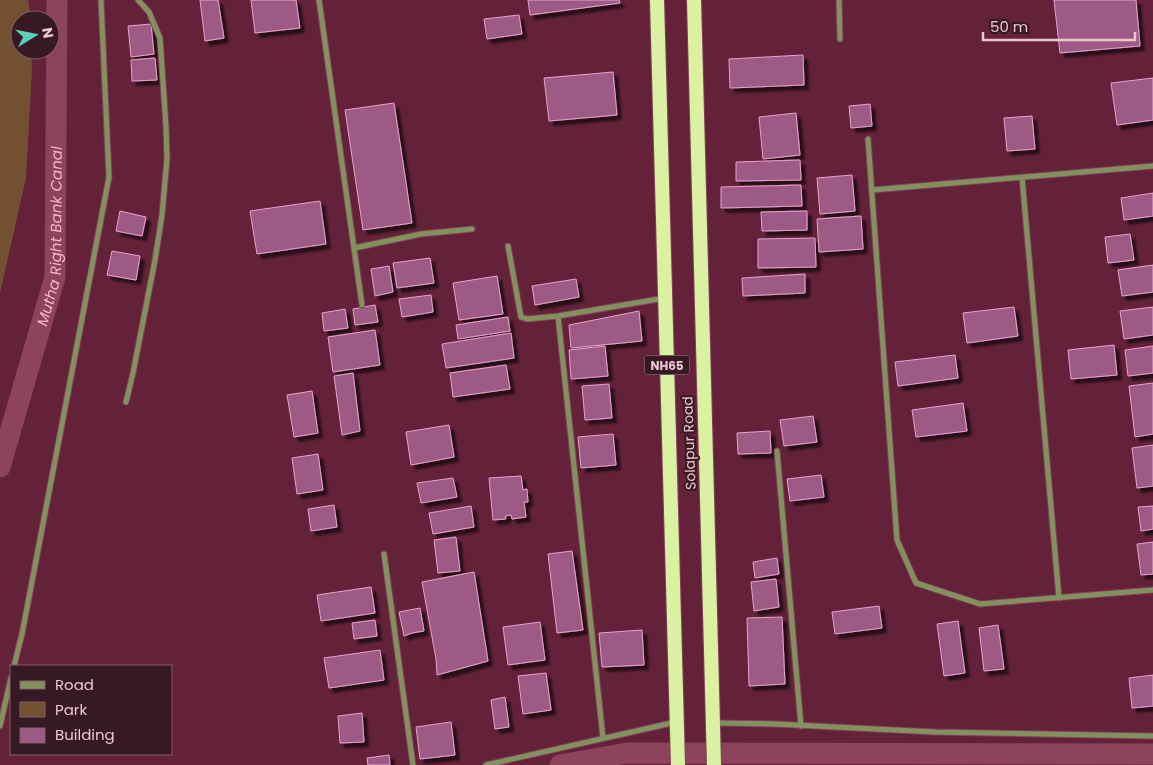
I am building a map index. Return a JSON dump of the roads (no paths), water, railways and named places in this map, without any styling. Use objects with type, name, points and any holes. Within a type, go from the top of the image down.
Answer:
[{"type":"highway","name":"Solapur Road","points":[[658,0],[678,765]]},
{"type":"highway","name":"Solapur Road","points":[[694,0],[714,765]]},
{"type":"street","points":[[14,665],[22,634],[110,177],[100,0]]},
{"type":"street","points":[[126,402],[134,373],[155,260],[162,215],[167,159],[160,38],[149,12],[138,0]]},
{"type":"street","points":[[319,0],[362,305]]},
{"type":"street","points":[[839,0],[840,39]]},
{"type":"street","points":[[868,139],[897,540],[916,583],[980,604],[1153,590]]},
{"type":"street","points":[[872,190],[1153,166]]},
{"type":"street","points":[[1022,177],[1059,598]]},
{"type":"street","points":[[354,248],[422,234],[472,229]]},
{"type":"street","points":[[508,246],[521,317],[527,319],[558,316],[665,298]]},
{"type":"street","points":[[558,316],[603,738]]},
{"type":"street","points":[[777,451],[801,726]]},
{"type":"street","points":[[384,554],[413,765]]},
{"type":"street","points":[[0,726],[10,682]]},
{"type":"street","points":[[486,765],[603,738],[677,726]]},
{"type":"street","points":[[713,727],[801,726],[935,732],[1153,736]]},
{"type":"waterway","name":"Mutha Right Bank Canal","points":[[0,467],[55,277],[57,0]]},
{"type":"waterway","points":[[560,765],[627,753],[1153,754]]}]
